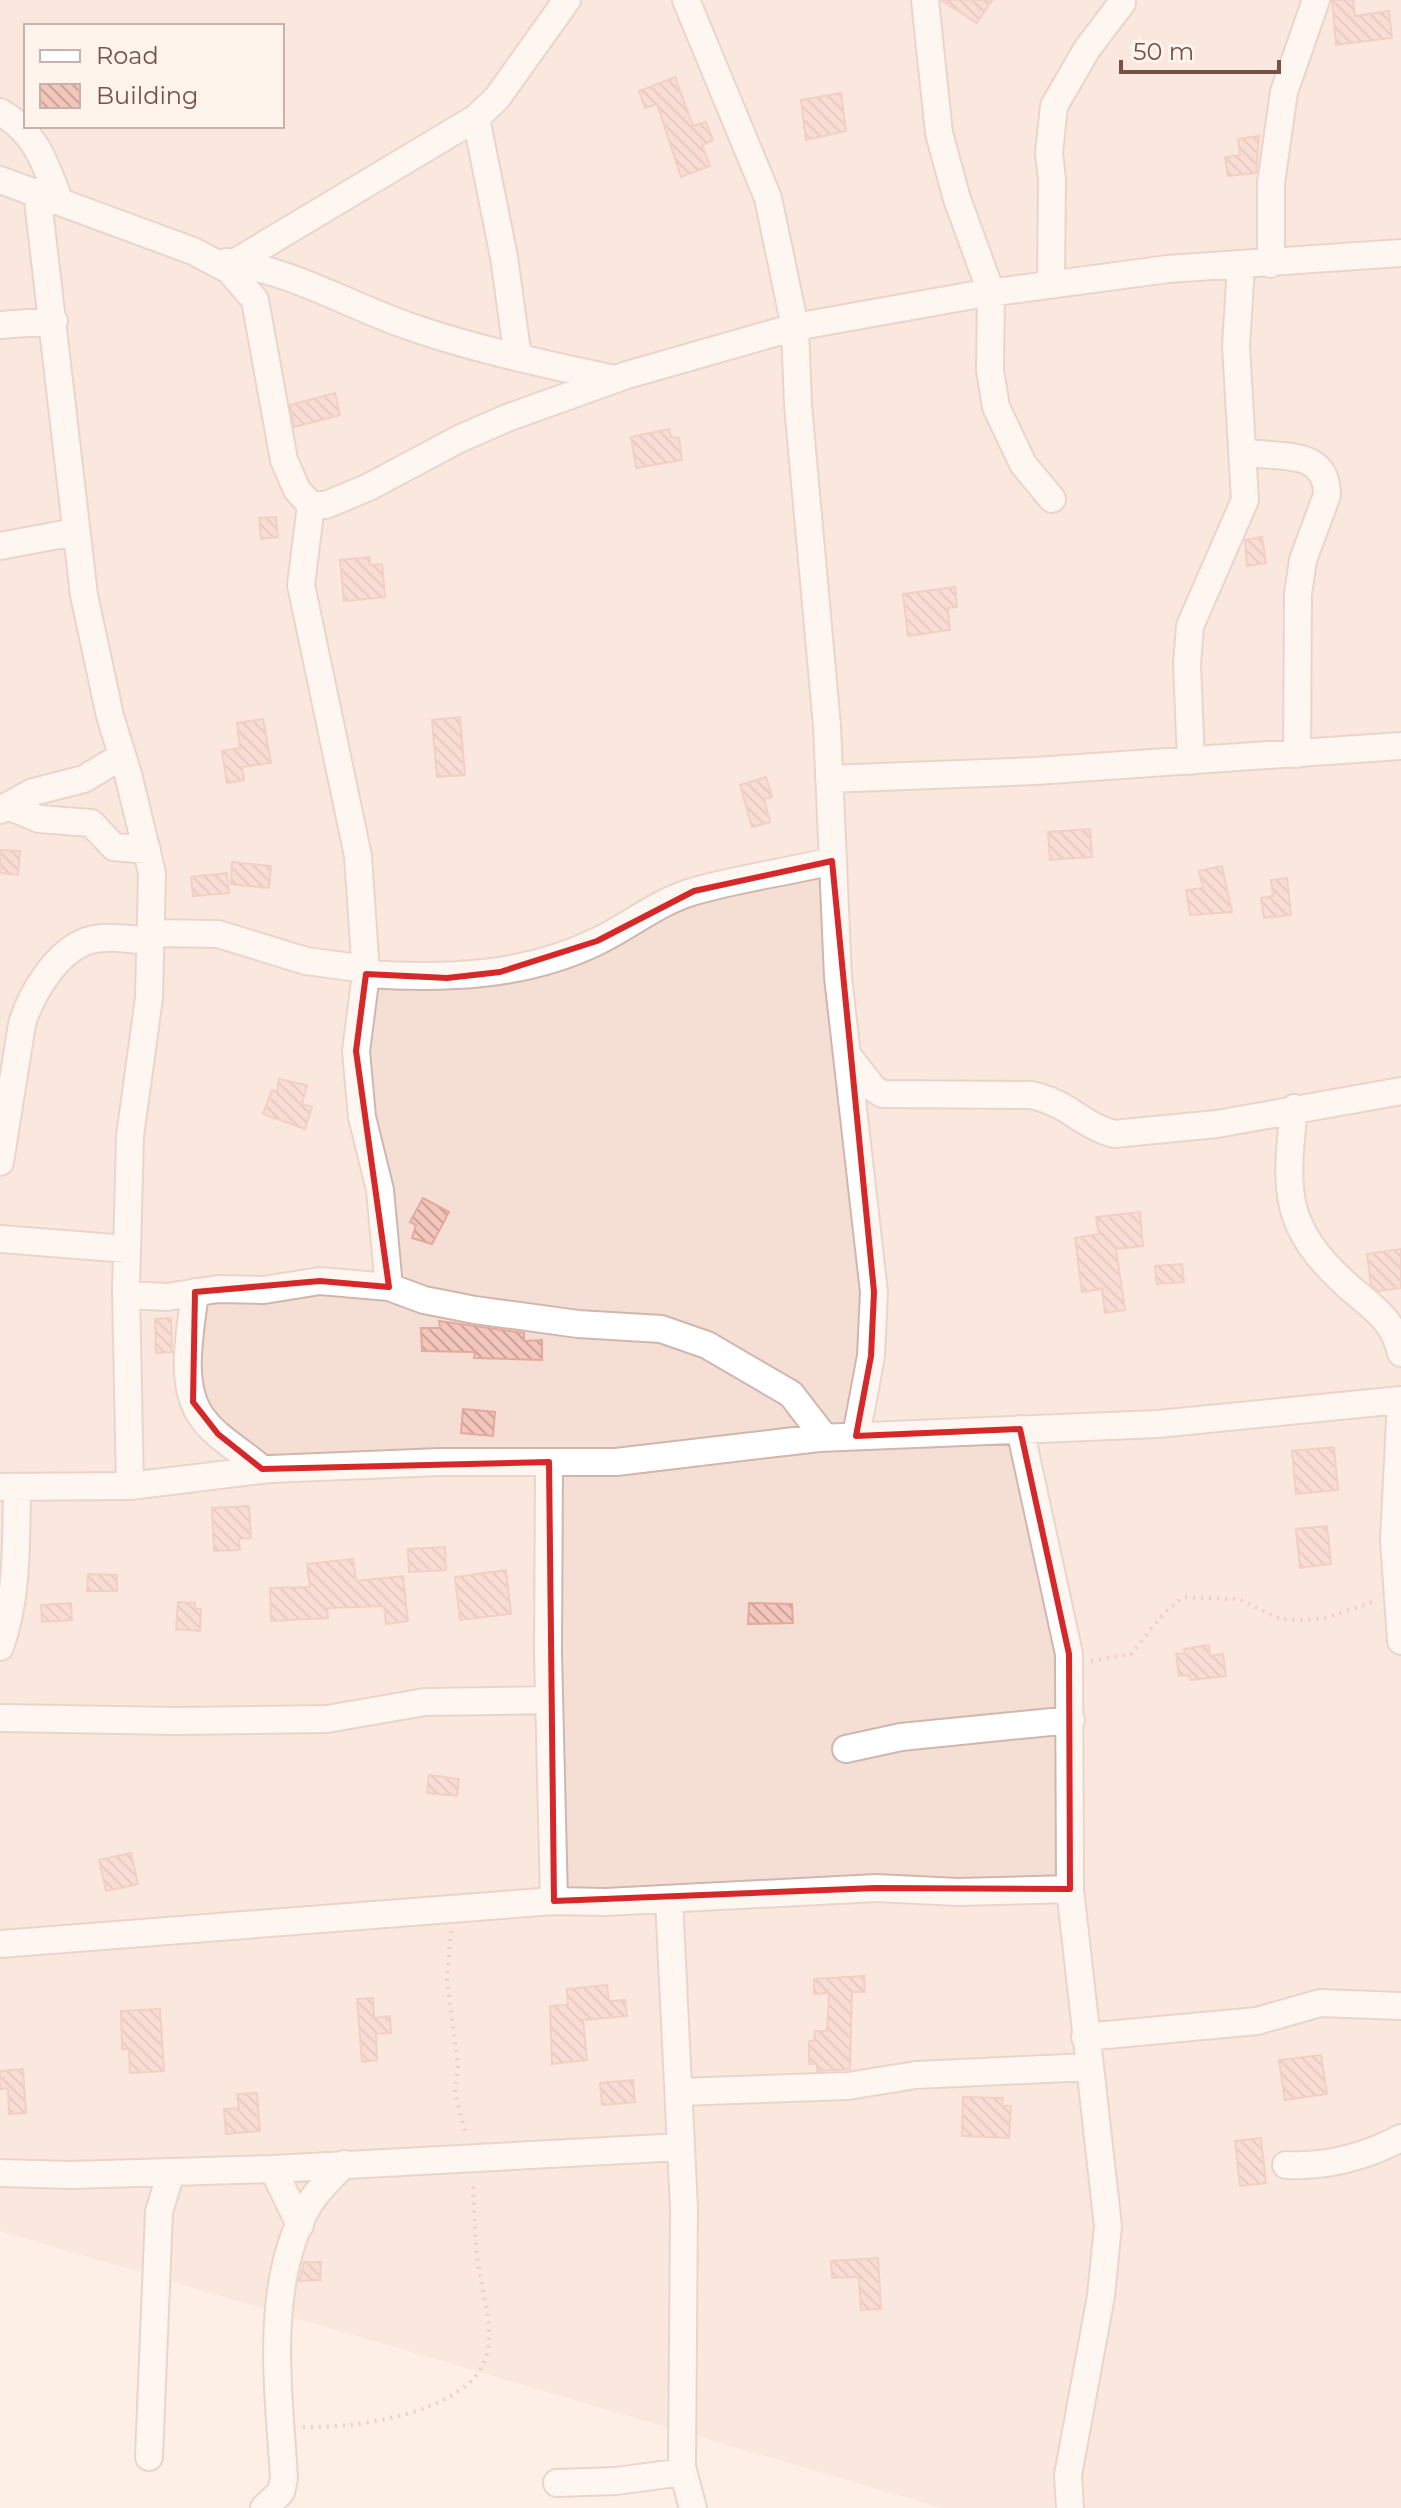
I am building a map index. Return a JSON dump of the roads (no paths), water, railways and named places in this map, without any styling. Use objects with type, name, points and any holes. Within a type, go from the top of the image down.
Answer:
[{"type":"street","points":[[222,261],[476,118],[497,98],[567,0]]},
{"type":"street","points":[[686,0],[768,198],[795,327],[798,405],[816,577],[846,1053],[869,1225],[874,1292],[871,1356],[856,1436]]},
{"type":"street","points":[[925,0],[939,133],[957,199],[991,292],[990,370],[996,407],[1023,464],[1052,499]]},
{"type":"street","points":[[1271,264],[1271,183],[1284,92],[1316,0]]},
{"type":"street","points":[[1051,284],[1052,179],[1049,153],[1054,106],[1087,49],[1122,3]]},
{"type":"street","points":[[0,112],[20,124],[37,143],[48,197],[57,386],[84,595],[110,716],[152,873],[149,998],[130,1136],[126,1295],[130,1486]]},
{"type":"street","points":[[476,118],[504,257],[518,358]]},
{"type":"street","points":[[0,180],[222,261],[301,281],[409,327],[518,358],[614,379]]},
{"type":"street","points":[[222,261],[255,300],[284,460],[297,490],[311,505],[326,505],[369,487],[459,439],[614,379],[740,340],[795,327],[991,292],[1168,269],[1401,253]]},
{"type":"street","points":[[1191,761],[1187,676],[1190,626],[1245,500],[1236,346],[1241,266]]},
{"type":"street","points":[[0,325],[54,321]]},
{"type":"street","points":[[1244,452],[1305,459],[1317,465],[1327,484],[1327,495],[1303,560],[1298,594],[1297,754]]},
{"type":"street","points":[[311,505],[301,585],[358,856],[366,971],[356,1051],[362,1117],[380,1190],[389,1287]]},
{"type":"street","points":[[0,546],[75,532]]},
{"type":"street","points":[[829,779],[917,778],[1401,746]]},
{"type":"street","points":[[4,808],[33,792],[84,779],[122,756]]},
{"type":"street","points":[[4,808],[39,819],[91,823],[114,847],[147,850]]},
{"type":"street","points":[[0,1161],[28,1003],[74,947],[90,940],[218,934],[306,961],[366,971],[447,978],[500,972],[597,941],[653,908],[694,891],[832,861]]},
{"type":"street","points":[[846,1053],[873,1088],[882,1094],[1031,1095],[1053,1100],[1094,1126],[1114,1134],[1217,1124],[1401,1091]]},
{"type":"street","points":[[1294,1108],[1289,1194],[1294,1220],[1303,1236],[1338,1275],[1390,1324],[1401,1353]]},
{"type":"street","points":[[0,1239],[127,1249]]},
{"type":"street","points":[[126,1295],[167,1297],[195,1292],[264,1290],[309,1282],[389,1287],[424,1300],[475,1310],[578,1324],[661,1329],[749,1366],[791,1394],[825,1438]]},
{"type":"street","points":[[195,1292],[189,1375],[193,1402],[202,1418],[218,1434],[262,1469]]},
{"type":"street","points":[[0,1647],[6,1632],[17,1550],[9,1487],[130,1486],[262,1469],[440,1462],[616,1462],[825,1438],[1158,1424],[1401,1400],[1394,1478],[1401,1641]]},
{"type":"street","points":[[1020,1429],[1059,1599],[1070,1668],[1067,1833],[1070,1889],[1108,2226],[1101,2296],[1068,2475],[1070,2508]]},
{"type":"street","points":[[549,1462],[549,1700],[554,1901]]},
{"type":"street","points":[[0,1718],[281,1720],[340,1717],[425,1702],[549,1700]]},
{"type":"street","points":[[846,1749],[901,1737],[1071,1720]]},
{"type":"street","points":[[0,1944],[554,1901],[669,1900],[876,1888],[958,1892],[1070,1889]]},
{"type":"street","points":[[669,1900],[681,2147],[683,2472],[693,2508]]},
{"type":"street","points":[[1085,2037],[1257,2021],[1320,2003],[1401,2006]]},
{"type":"street","points":[[679,2092],[848,2086],[916,2075],[1089,2067]]},
{"type":"street","points":[[1286,2165],[1308,2166],[1352,2158],[1401,2138]]},
{"type":"street","points":[[0,2173],[273,2169],[681,2147]]},
{"type":"street","points":[[264,2508],[281,2492],[284,2478],[280,2419],[281,2301],[287,2267],[308,2205],[344,2164]]},
{"type":"street","points":[[273,2169],[300,2225]]},
{"type":"street","points":[[149,2457],[159,2212],[171,2172]]},
{"type":"street","points":[[557,2483],[616,2481],[683,2472]]}]
